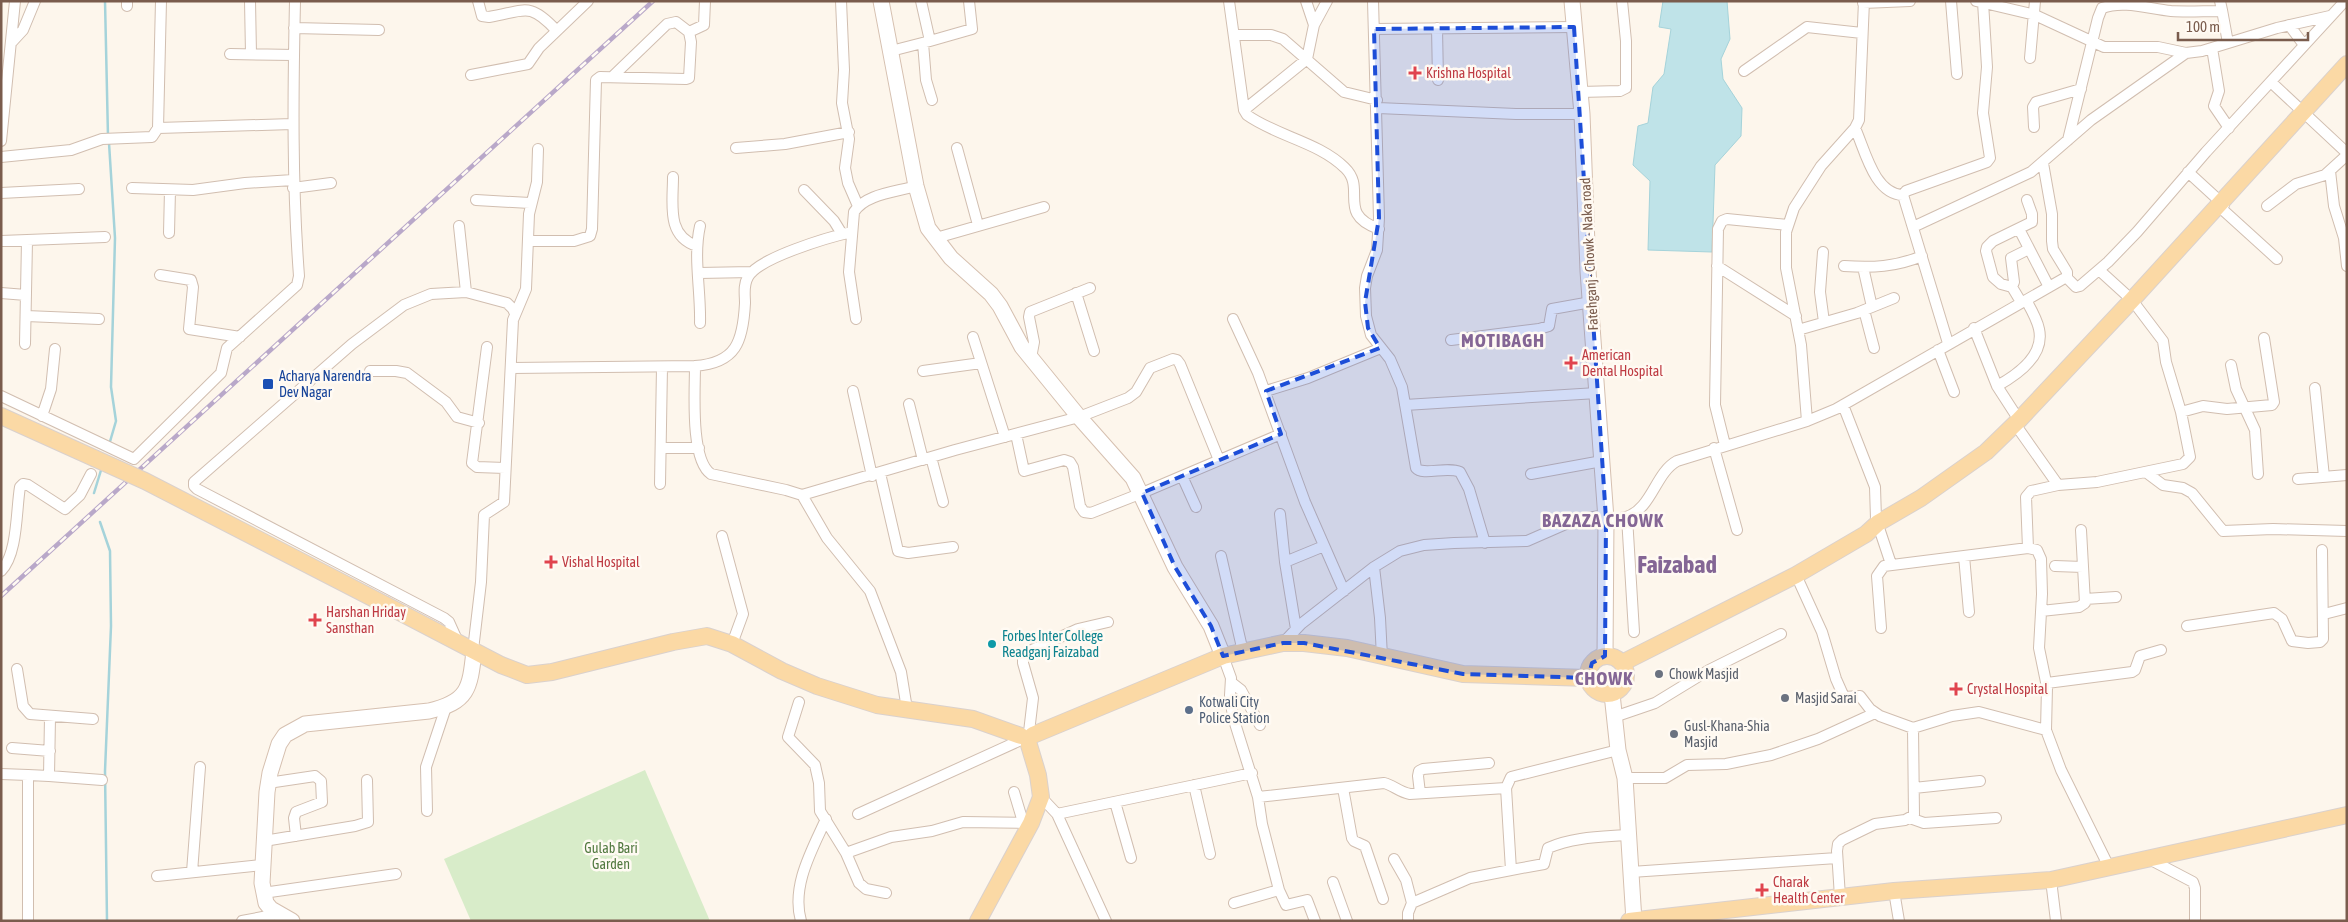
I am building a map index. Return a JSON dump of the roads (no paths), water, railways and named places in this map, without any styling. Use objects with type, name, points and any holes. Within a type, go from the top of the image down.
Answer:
[{"type":"main road","points":[[2308,115],[2347,64]]},
{"type":"main road","points":[[1622,663],[1796,575],[1875,529],[1943,494],[1989,460],[2018,425],[2308,115],[2347,78]]},
{"type":"main road","points":[[1,416],[145,481],[469,648],[527,675],[552,672],[673,642],[707,636],[732,644],[782,671],[817,686],[877,705],[973,719],[1027,738],[1223,656],[1283,643],[1326,645],[1463,674],[1588,678]]},
{"type":"main road","points":[[1605,656],[1618,658],[1626,668],[1626,682],[1618,692],[1612,694],[1602,694],[1594,690],[1588,678],[1592,663],[1605,656]]},
{"type":"main road","points":[[978,921],[1041,797],[1038,775],[1027,738]]},
{"type":"main road","points":[[1633,920],[1894,891],[2051,880],[2151,860],[2347,816]]},
{"type":"street","points":[[1,142],[15,1]]},
{"type":"street","points":[[11,43],[24,30],[35,1]]},
{"type":"street","points":[[1,157],[71,150],[102,139],[117,137],[152,137],[158,128],[161,1]]},
{"type":"street","points":[[250,1],[251,54]]},
{"type":"street","points":[[1,396],[134,459],[221,373],[228,348],[297,285],[299,276],[293,184],[292,124],[295,1]]},
{"type":"street","points":[[478,1],[482,16],[489,17],[531,10],[542,15],[556,30]]},
{"type":"street","points":[[471,75],[528,64],[539,48],[556,30],[588,1]]},
{"type":"street","points":[[689,32],[704,25],[705,1]]},
{"type":"street","points":[[841,1],[844,70],[842,103],[849,132],[846,175],[858,206]]},
{"type":"street","points":[[881,1],[924,219],[951,258],[991,294],[1000,306],[1017,339],[1031,358],[1079,417],[1129,472],[1142,494],[1175,567],[1211,626],[1223,656],[1232,683],[1230,695],[1233,717],[1252,774],[1262,824],[1279,890],[1286,904],[1307,900],[1315,921]]},
{"type":"street","points":[[920,1],[926,42],[926,80],[932,100]]},
{"type":"street","points":[[891,51],[972,29],[969,1]]},
{"type":"street","points":[[1229,1],[1244,110],[1252,118],[1331,157],[1346,168],[1353,182],[1353,203],[1357,214],[1364,223],[1379,229]]},
{"type":"street","points":[[1306,1],[1314,25]]},
{"type":"street","points":[[1244,110],[1307,59],[1314,25],[1327,1]]},
{"type":"street","points":[[1373,1],[1378,104],[1379,229],[1377,250],[1367,276],[1365,302],[1368,328],[1381,348],[1387,353],[1402,387],[1416,468],[1422,472],[1447,468],[1460,472],[1469,489],[1485,543]]},
{"type":"street","name":"Fatehganj - Chowk - Naka road","points":[[1572,1],[1582,114],[1591,302],[1606,517],[1605,656]]},
{"type":"street","points":[[1580,92],[1620,91],[1626,88],[1626,41],[1622,1]]},
{"type":"street","points":[[1807,421],[1798,330],[1786,268],[1784,245],[1788,225],[1794,208],[1821,166],[1855,128],[1858,120],[1864,2],[1910,1]]},
{"type":"street","points":[[1950,1],[1957,74]]},
{"type":"street","points":[[1976,1],[2035,15],[2104,46],[2118,48],[2158,47],[2186,53],[2212,48],[2289,25],[2330,16]]},
{"type":"street","points":[[2030,58],[2035,1]]},
{"type":"street","points":[[2043,163],[2052,214],[2052,241],[2058,257],[2067,272],[2067,278],[2076,287],[2080,286],[2100,270],[2137,232],[2188,172],[2272,83],[2345,1]]},
{"type":"street","points":[[1903,195],[1906,191],[1987,162],[1990,158],[1983,113],[1987,67],[1983,2]]},
{"type":"street","points":[[2068,141],[2102,8],[2106,6],[2135,4],[2180,12],[2221,6],[2228,43]]},
{"type":"street","points":[[528,241],[574,241],[590,236],[592,229],[596,80],[600,77],[689,78],[691,42],[689,32],[676,22],[667,24],[612,77]]},
{"type":"street","points":[[2289,25],[2304,45]]},
{"type":"street","points":[[1374,29],[1574,27]]},
{"type":"street","points":[[1744,71],[1807,27],[1862,33]]},
{"type":"street","points":[[294,28],[379,30]]},
{"type":"street","points":[[1437,28],[1438,80]]},
{"type":"street","points":[[1234,35],[1277,36],[1288,42],[1344,92],[1378,104],[1516,114],[1582,114]]},
{"type":"street","points":[[2212,48],[2219,91],[2214,106],[2229,128]]},
{"type":"street","points":[[1913,227],[2031,172],[2092,120],[2186,53]]},
{"type":"street","points":[[230,54],[294,55]]},
{"type":"street","points":[[2266,206],[2296,184],[2315,180],[2330,172],[2347,154],[2308,115],[2272,83]]},
{"type":"street","points":[[2034,127],[2033,107],[2036,102],[2081,89]]},
{"type":"street","points":[[158,128],[292,124]]},
{"type":"street","points":[[1855,128],[1878,178],[1891,193],[1903,195]]},
{"type":"street","points":[[736,148],[785,144],[849,132]]},
{"type":"street","points":[[957,148],[978,225]]},
{"type":"street","points":[[515,314],[525,295],[530,203],[537,182],[538,149]]},
{"type":"street","points":[[2188,172],[2277,259]]},
{"type":"street","points":[[2330,172],[2334,206],[2344,238],[2347,266]]},
{"type":"street","points":[[673,177],[675,227],[684,241],[697,246]]},
{"type":"street","points":[[132,188],[193,190],[246,183],[331,183]]},
{"type":"street","points":[[856,319],[849,284],[847,233],[854,212],[866,200],[916,186]]},
{"type":"street","points":[[1,193],[78,189]]},
{"type":"street","points":[[170,190],[170,233]]},
{"type":"street","points":[[804,190],[847,233]]},
{"type":"street","points":[[1903,195],[1948,343]]},
{"type":"street","points":[[476,200],[530,203]]},
{"type":"street","points":[[1997,386],[2015,375],[2027,364],[2039,344],[2040,338],[2038,323],[2024,301],[2012,287],[1998,282],[1993,277],[1986,251],[1986,247],[1993,241],[2032,222],[2033,219],[2027,200]]},
{"type":"street","points":[[936,238],[1044,207]]},
{"type":"street","points":[[1725,445],[1716,412],[1718,229],[1722,221],[1739,220],[1788,225]]},
{"type":"street","points":[[459,226],[466,292]]},
{"type":"street","points":[[700,226],[697,246],[700,323]]},
{"type":"street","points":[[2019,229],[2049,287]]},
{"type":"street","points":[[512,368],[662,367],[718,363],[726,359],[734,349],[744,322],[745,285],[752,272],[763,263],[847,233]]},
{"type":"street","points":[[1,241],[105,237]]},
{"type":"street","points":[[25,344],[27,241]]},
{"type":"street","points":[[2012,287],[2014,282],[2011,258],[2029,249]]},
{"type":"street","points":[[1823,252],[1820,292],[1824,322]]},
{"type":"street","points":[[1844,266],[1863,268],[1897,265],[1922,256]]},
{"type":"street","points":[[1718,266],[1796,316]]},
{"type":"street","points":[[1863,268],[1874,348]]},
{"type":"street","points":[[2028,548],[2026,497],[2031,491],[2058,485],[2097,482],[2146,473],[2188,462],[2190,453],[2181,412],[2166,362],[2163,341],[2134,303],[2100,270]]},
{"type":"street","points":[[699,273],[752,272]]},
{"type":"street","points":[[160,276],[191,280],[193,288],[189,329],[240,337]]},
{"type":"street","points":[[1283,643],[1296,628],[1390,556],[1409,548],[1454,543],[1527,542],[1574,520],[1626,517],[1641,507],[1670,465],[1714,448],[1807,421],[1843,405],[1974,328],[2067,278]]},
{"type":"street","points":[[1031,358],[1034,342],[1029,317],[1030,312],[1090,288]]},
{"type":"street","points":[[285,917],[266,903],[263,893],[262,865],[268,783],[279,744],[285,735],[296,728],[317,722],[429,711],[446,707],[457,701],[466,691],[470,679],[469,648],[481,582],[484,515],[504,502],[515,314],[513,308],[507,303],[466,292],[431,294],[413,300],[399,308],[352,344],[194,482],[194,486],[438,614],[449,622],[469,648]]},
{"type":"street","points":[[1,293],[26,295]]},
{"type":"street","points":[[1076,293],[1094,352]]},
{"type":"street","points":[[1798,330],[1894,298]]},
{"type":"street","points":[[1451,340],[1539,329],[1549,326],[1552,309],[1591,302]]},
{"type":"street","points":[[26,316],[99,319]]},
{"type":"street","points":[[1232,319],[1266,391],[1324,546],[1344,591]]},
{"type":"street","points":[[1974,328],[1997,386],[2018,425],[2058,485]]},
{"type":"street","points":[[973,337],[1005,437]]},
{"type":"street","points":[[2181,412],[2203,406],[2227,410],[2268,407],[2274,402],[2264,338]]},
{"type":"street","points":[[487,347],[473,466],[506,468]]},
{"type":"street","points":[[1266,391],[1308,378],[1381,348]]},
{"type":"street","points":[[42,416],[51,389],[55,349]]},
{"type":"street","points":[[1938,350],[1954,392]]},
{"type":"street","points":[[695,366],[695,411],[699,448],[705,470],[711,474],[786,490],[802,496],[1079,417],[1128,398],[1136,392],[1150,368],[1173,359],[1177,360],[1219,460]]},
{"type":"street","points":[[923,371],[981,363]]},
{"type":"street","points":[[2231,365],[2236,388],[2255,430],[2258,474]]},
{"type":"street","points":[[660,484],[662,367]]},
{"type":"street","points":[[370,371],[407,373],[446,402],[457,417],[479,423]]},
{"type":"street","points":[[2315,388],[2324,477]]},
{"type":"street","points":[[853,391],[898,551],[908,553],[953,547]]},
{"type":"street","points":[[1405,405],[1598,393]]},
{"type":"street","points":[[909,404],[943,502]]},
{"type":"street","points":[[1843,405],[1875,487],[1877,499],[1874,512],[1875,529],[1891,564]]},
{"type":"street","points":[[1016,434],[1024,471],[1064,460],[1070,462],[1073,467],[1080,506],[1084,512],[1100,511],[1281,434]]},
{"type":"street","points":[[660,448],[699,448]]},
{"type":"street","points":[[1714,448],[1737,530]]},
{"type":"street","points":[[1531,474],[1602,461]]},
{"type":"street","points":[[2146,473],[2163,485],[2183,488],[2192,492],[2223,531],[2273,529],[2347,531]]},
{"type":"street","points":[[1,571],[9,560],[14,539],[20,487],[23,484],[28,485],[65,509],[80,495],[91,474]]},
{"type":"street","points":[[2298,479],[2347,475]]},
{"type":"street","points":[[1182,476],[1196,507]]},
{"type":"street","points":[[802,496],[832,544],[870,590],[901,672],[907,709]]},
{"type":"street","points":[[1280,514],[1285,562],[1296,628]]},
{"type":"street","points":[[1626,517],[1634,632]]},
{"type":"street","points":[[2041,611],[2083,606],[2085,599],[2081,530]]},
{"type":"street","points":[[722,536],[743,614],[732,644]]},
{"type":"street","points":[[1285,562],[1324,546]]},
{"type":"street","points":[[1881,628],[1877,576],[1884,566],[2028,548],[2037,550],[2040,553],[2041,611],[2039,648],[2046,683],[2048,707],[2046,730],[2061,770],[2109,867]]},
{"type":"street","points":[[2187,626],[2274,613],[2282,619],[2292,641],[2316,644],[2322,638],[2324,614],[2322,550]]},
{"type":"street","points":[[1220,556],[1243,652]]},
{"type":"street","points":[[1964,556],[1969,612]]},
{"type":"street","points":[[2055,566],[2083,566]]},
{"type":"street","points":[[1374,567],[1382,657]]},
{"type":"street","points":[[1796,575],[1822,632],[1842,693],[1848,697],[1860,696],[1875,713],[1913,728],[1952,716],[1979,712],[2046,730]]},
{"type":"street","points":[[2085,599],[2116,597]]},
{"type":"street","points":[[2324,614],[2347,608]]},
{"type":"street","points":[[858,814],[1027,738],[1033,698],[1023,663],[1023,654],[1078,628],[1108,622]]},
{"type":"street","points":[[1614,717],[1655,703],[1709,670],[1782,634]]},
{"type":"street","points":[[2046,683],[2132,672],[2135,670],[2140,656],[2161,650]]},
{"type":"street","points":[[17,669],[26,711],[35,716],[93,719]]},
{"type":"street","points":[[1232,683],[1241,690],[1260,725]]},
{"type":"street","points":[[1612,694],[1618,750],[1624,778],[1633,920]]},
{"type":"street","points":[[799,702],[788,737],[815,765],[819,783],[819,806],[846,853],[862,887],[886,893]]},
{"type":"street","points":[[427,811],[426,767],[446,707]]},
{"type":"street","points":[[1624,778],[1665,778],[1687,765],[1726,764],[1771,755],[1818,739],[1875,713]]},
{"type":"street","points":[[49,776],[50,717]]},
{"type":"street","points":[[1910,818],[1915,809],[1913,728]]},
{"type":"street","points":[[12,748],[50,751]]},
{"type":"street","points":[[1511,870],[1506,788],[1508,781],[1518,774],[1618,750]]},
{"type":"street","points":[[1420,794],[1418,776],[1419,772],[1423,769],[1490,763]]},
{"type":"street","points":[[192,872],[200,767]]},
{"type":"street","points":[[1,774],[102,780]]},
{"type":"street","points":[[1056,814],[1252,774]]},
{"type":"street","points":[[28,776],[28,921]]},
{"type":"street","points":[[268,783],[319,777],[321,781],[322,802],[296,812],[294,818],[296,836]]},
{"type":"street","points":[[264,841],[368,822],[367,780]]},
{"type":"street","points":[[1914,788],[1980,781]]},
{"type":"street","points":[[1258,797],[1384,783],[1390,784],[1402,792],[1420,794],[1506,788]]},
{"type":"street","points":[[1194,785],[1210,854]]},
{"type":"street","points":[[1342,788],[1352,838],[1354,841],[1365,846],[1383,898]]},
{"type":"street","points":[[846,853],[891,837],[932,832],[963,822],[1027,822],[1014,792]]},
{"type":"street","points":[[1041,797],[1056,814],[1106,921]]},
{"type":"street","points":[[1115,802],[1132,858]]},
{"type":"street","points":[[1840,897],[1837,858],[1838,844],[1842,840],[1875,824],[1910,818],[1924,823],[1996,818]]},
{"type":"street","points":[[801,921],[797,904],[799,892],[807,865],[826,819]]},
{"type":"street","points":[[1412,903],[1470,878],[1544,864],[1548,848],[1563,842],[1585,838],[1628,835]]},
{"type":"street","points":[[1631,872],[1837,858]]},
{"type":"street","points":[[1394,859],[1406,880],[1412,903],[1408,913],[1408,921]]},
{"type":"street","points":[[2151,860],[2193,882],[2195,888],[2195,921]]},
{"type":"street","points":[[157,876],[262,865]]},
{"type":"street","points":[[263,893],[396,874]]},
{"type":"street","points":[[2051,880],[2056,921]]},
{"type":"street","points":[[1333,882],[1347,921]]},
{"type":"street","points":[[1234,903],[1279,890]]},
{"type":"street","points":[[1894,891],[1899,921]]},
{"type":"street","points":[[242,921],[285,917]]},
{"type":"water","points":[[1663,1],[1727,1],[1730,39],[1721,59],[1723,79],[1742,108],[1741,136],[1715,165],[1712,252],[1648,250],[1650,181],[1633,165],[1638,126],[1648,123],[1653,87],[1664,74],[1671,29],[1659,27]]},
{"type":"waterway","points":[[105,1],[108,137]]},
{"type":"waterway","points":[[109,143],[115,238],[111,387],[116,421],[109,445]]},
{"type":"waterway","points":[[94,493],[102,467]]},
{"type":"waterway","points":[[100,522],[110,551],[111,626],[105,771],[107,921]]},
{"type":"railway","points":[[1,596],[653,1]]},
{"type":"place","name":"Krishna Hospital","points":[[1415,73]]},
{"type":"place","name":"American Dental Hospital","points":[[1571,363]]},
{"type":"place","name":"Acharya Narendra Dev Nagar","points":[[268,384]]},
{"type":"place","name":"Vishal Hospital","points":[[551,562]]},
{"type":"place","name":"Harshan Hriday Sansthan","points":[[315,620]]},
{"type":"place","name":"Forbes Inter College Readganj Faizabad","points":[[992,644]]},
{"type":"place","name":"Chowk Masjid","points":[[1659,674]]},
{"type":"place","name":"Crystal Hospital","points":[[1956,689]]},
{"type":"place","name":"Masjid Sarai","points":[[1785,698]]},
{"type":"place","name":"Kotwali City Police Station","points":[[1189,710]]},
{"type":"place","name":"Gusl-Khana-Shia Masjid","points":[[1674,734]]},
{"type":"place","name":"Charak Health Center","points":[[1762,890]]},
{"type":"district","name":"MOTIBAGH","points":[[1503,340]]},
{"type":"district","name":"BAZAZA CHOWK","points":[[1603,520]]},
{"type":"district","name":"Faizabad","points":[[1677,564]]},
{"type":"district","name":"CHOWK","points":[[1604,678]]},
{"type":"park label","name":"Gulab Bari Garden","points":[[611,856]]}]
